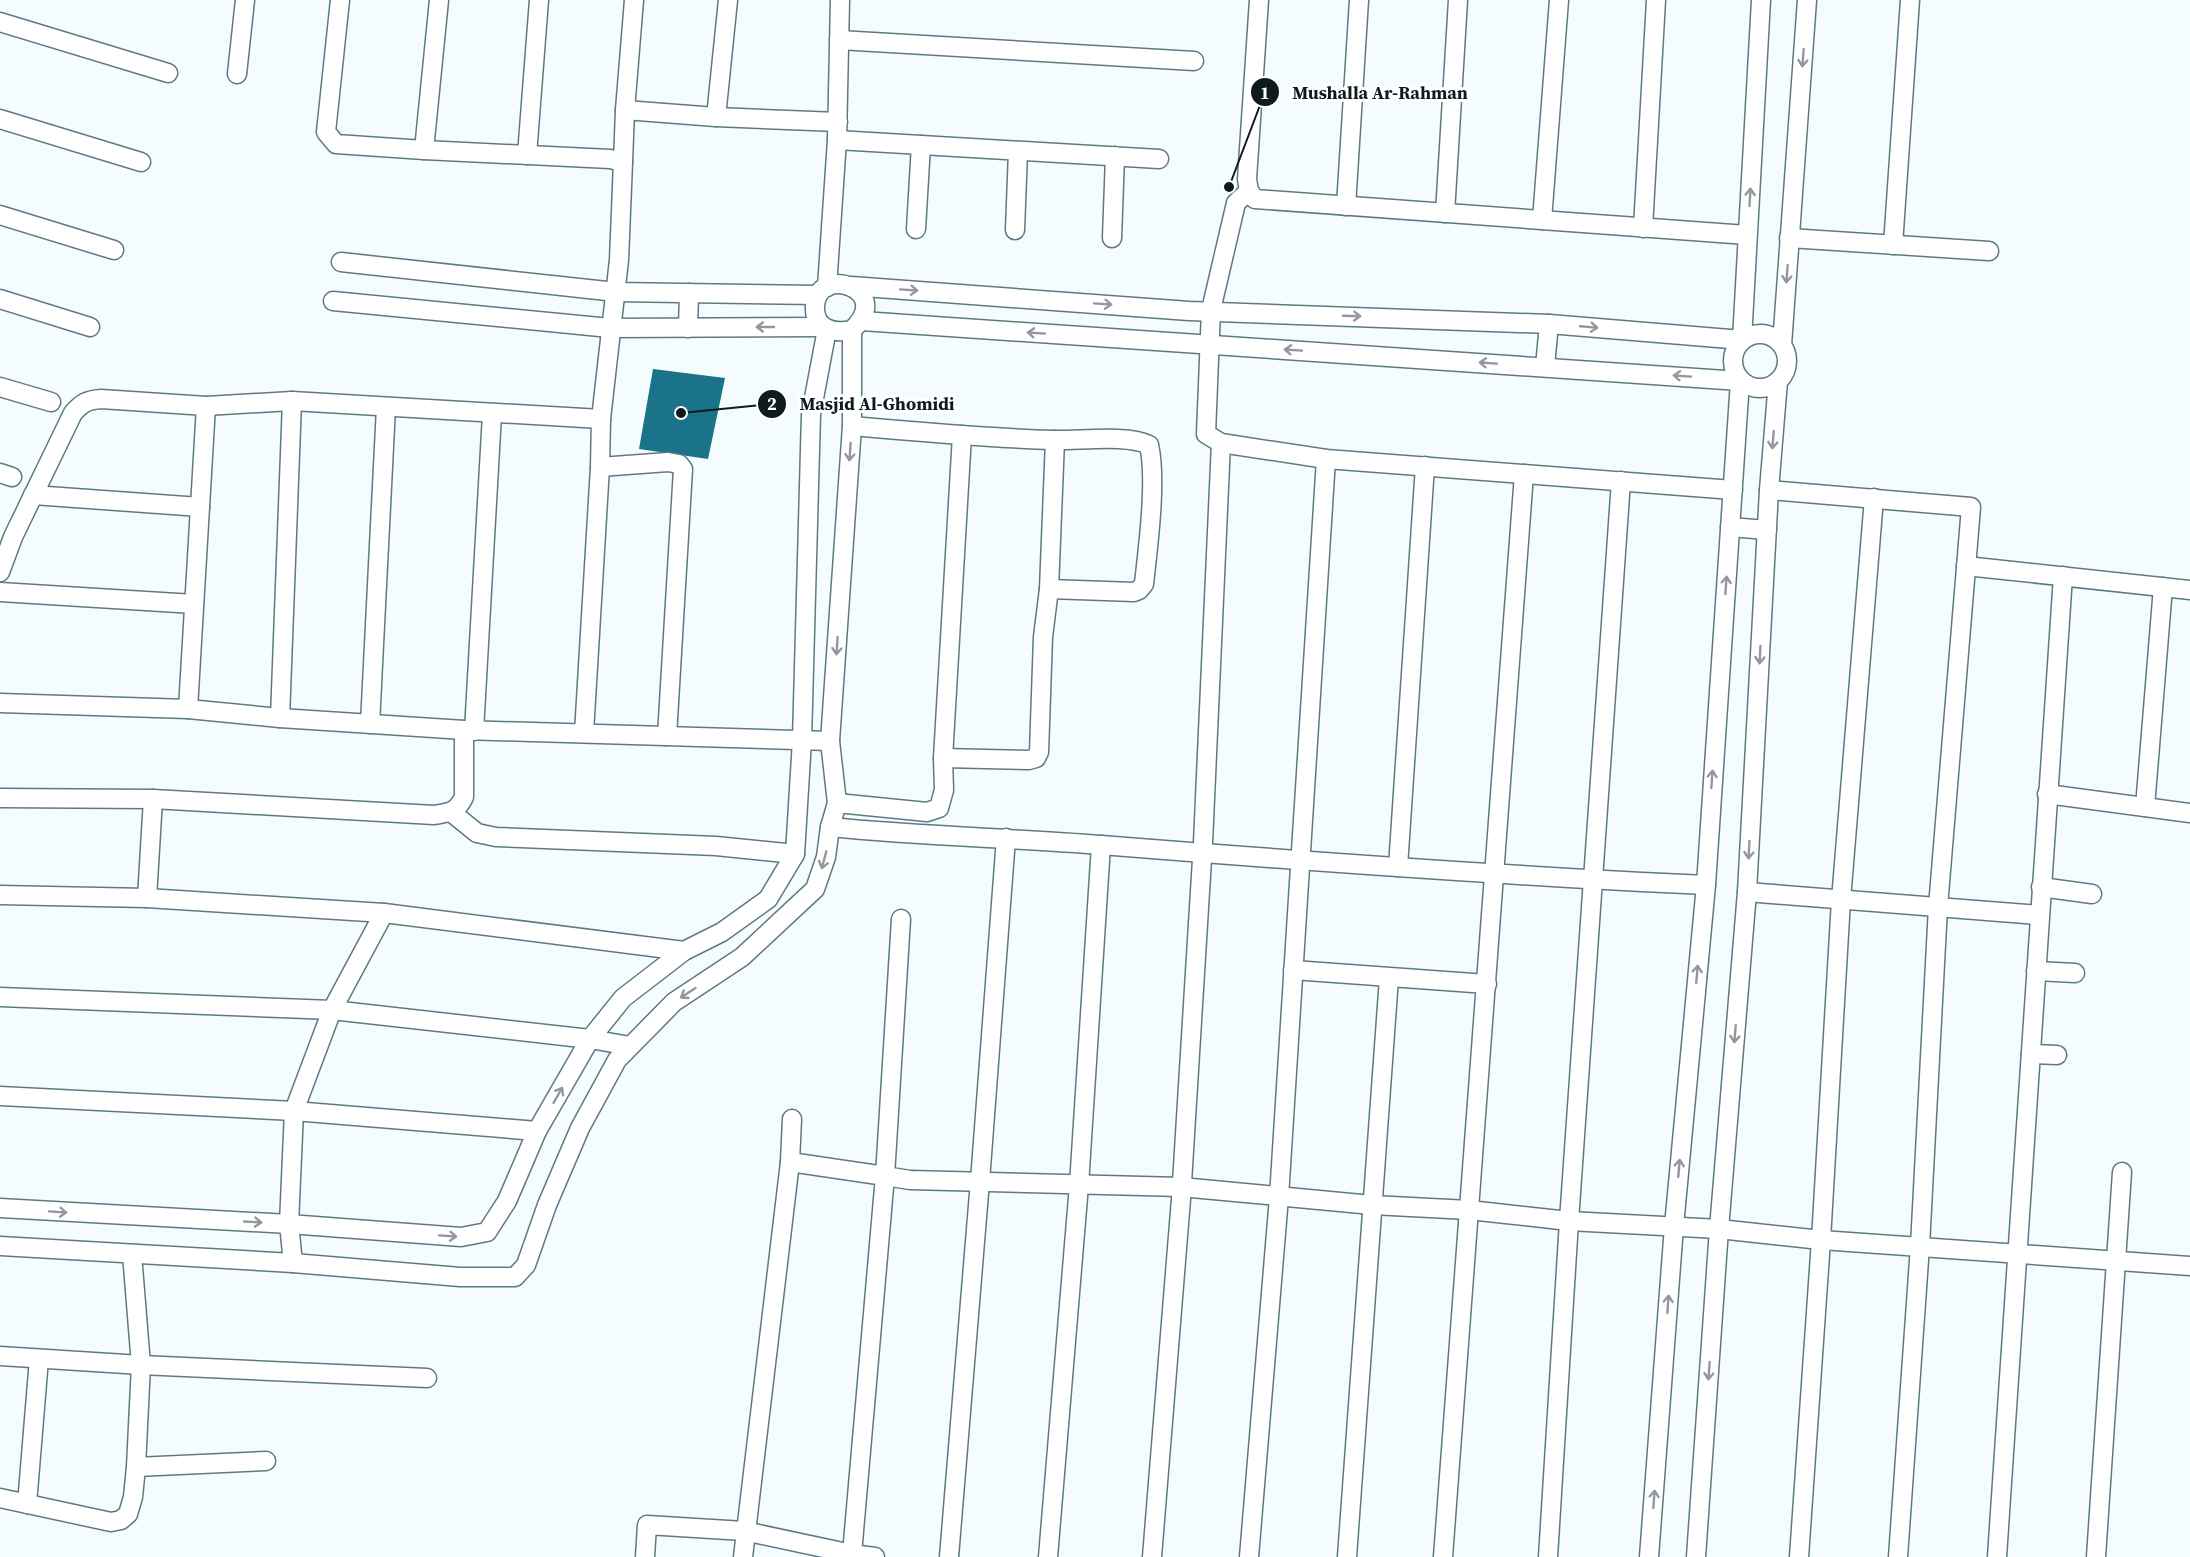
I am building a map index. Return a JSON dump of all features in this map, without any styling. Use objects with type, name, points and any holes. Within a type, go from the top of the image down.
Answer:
[{"type":"street","points":[[237,74],[245,0]]},
{"type":"street","points":[[340,0],[326,132],[336,144],[610,159],[623,162]]},
{"type":"street","points":[[424,150],[439,0]]},
{"type":"street","points":[[527,155],[539,0]]},
{"type":"street","points":[[584,734],[601,419],[616,292],[625,110],[634,0]]},
{"type":"street","points":[[716,117],[728,0]]},
{"type":"street","points":[[0,1208],[289,1224],[461,1237],[487,1232],[507,1202],[537,1131],[590,1039],[623,998],[684,951],[722,932],[768,899],[795,855],[802,740],[811,414],[825,328],[817,318],[815,306],[823,291],[838,131],[840,0]]},
{"type":"street","points":[[1259,0],[1246,178],[1249,191],[1255,199],[1748,235]]},
{"type":"street","points":[[1346,206],[1359,0]]},
{"type":"street","points":[[1445,213],[1458,0]]},
{"type":"street","points":[[1542,220],[1559,0]]},
{"type":"street","points":[[1643,228],[1656,0]]},
{"type":"street","points":[[1649,1557],[1674,1226],[1706,885],[1740,381],[1732,362],[1733,352],[1742,340],[1761,0]]},
{"type":"street","points":[[1782,345],[1807,0]]},
{"type":"street","points":[[1893,245],[1910,0]]},
{"type":"street","points":[[0,22],[168,73]]},
{"type":"street","points":[[839,40],[1194,61]]},
{"type":"street","points":[[625,110],[716,117],[838,131],[921,145],[1159,159]]},
{"type":"street","points":[[0,119],[141,162]]},
{"type":"street","points":[[916,229],[921,145]]},
{"type":"street","points":[[1015,230],[1018,151]]},
{"type":"street","points":[[1112,238],[1115,156]]},
{"type":"street","points":[[1249,191],[1236,203],[1211,310],[1206,434],[1221,443],[1326,459],[1733,490]]},
{"type":"street","points":[[0,215],[114,250]]},
{"type":"street","points":[[1789,238],[1989,251]]},
{"type":"street","points":[[333,301],[610,328],[825,328],[838,333],[857,325],[1545,366],[1740,381],[1759,388],[1778,381],[1787,363],[1782,345],[1775,338],[1766,334],[1757,334],[1742,340],[1549,324],[1189,310],[850,286],[838,283],[823,291],[616,292],[342,262]]},
{"type":"street","points":[[0,1246],[293,1263],[460,1277],[515,1277],[526,1265],[547,1205],[580,1128],[617,1060],[674,1002],[742,957],[815,889],[826,857],[830,827],[837,803],[830,741],[857,325],[865,308],[861,294],[850,286]]},
{"type":"street","points":[[688,328],[689,293]]},
{"type":"street","points":[[0,299],[90,327]]},
{"type":"street","points":[[1545,366],[1549,324]]},
{"type":"street","points":[[1696,1557],[1719,1229],[1747,892],[1769,490],[1778,381]]},
{"type":"street","points":[[0,387],[51,402]]},
{"type":"street","points":[[0,572],[13,537],[73,413],[80,404],[88,400],[206,406],[292,401],[601,419]]},
{"type":"street","points":[[280,718],[292,401]]},
{"type":"street","points":[[188,709],[206,406]]},
{"type":"street","points":[[370,724],[386,407]]},
{"type":"street","points":[[0,798],[153,799],[434,815],[451,812],[459,807],[464,798],[492,414]]},
{"type":"street","points":[[852,426],[1055,440],[1142,441],[1149,445],[1152,463],[1144,584],[1134,592],[1049,589]]},
{"type":"street","points":[[837,803],[927,812],[939,808],[944,790],[962,435]]},
{"type":"street","points":[[944,758],[1029,760],[1036,758],[1043,637],[1049,589],[1055,440]]},
{"type":"street","points":[[1152,1557],[1181,1187],[1202,854],[1221,443]]},
{"type":"street","points":[[1249,1557],[1279,1197],[1326,459]]},
{"type":"street","points":[[600,467],[668,462],[680,464],[683,468],[667,736]]},
{"type":"street","points":[[1398,867],[1425,466]]},
{"type":"street","points":[[1443,1557],[1496,874],[1524,474]]},
{"type":"street","points":[[1548,1557],[1592,880],[1621,481]]},
{"type":"street","points":[[1769,490],[1971,507],[1938,907],[1920,1246],[1898,1557]]},
{"type":"street","points":[[33,495],[200,507]]},
{"type":"street","points":[[1800,1557],[1841,900],[1874,498]]},
{"type":"street","points":[[1730,526],[1767,530]]},
{"type":"street","points":[[1966,566],[2190,590]]},
{"type":"street","points":[[1997,1557],[2063,576]]},
{"type":"street","points":[[2145,807],[2163,587]]},
{"type":"street","points":[[0,592],[194,604]]},
{"type":"street","points":[[0,703],[188,709],[280,718],[469,730],[830,741]]},
{"type":"street","points":[[2047,794],[2190,813]]},
{"type":"street","points":[[147,898],[153,799]]},
{"type":"street","points":[[451,812],[477,833],[496,837],[716,846],[795,855]]},
{"type":"street","points":[[830,827],[889,833],[1006,838],[1496,874],[1706,885]]},
{"type":"street","points":[[949,1557],[1006,838]]},
{"type":"street","points":[[1048,1557],[1079,1185],[1101,845]]},
{"type":"street","points":[[2041,886],[2092,894]]},
{"type":"street","points":[[1747,892],[2039,915]]},
{"type":"street","points":[[0,895],[147,898],[384,913],[684,951]]},
{"type":"street","points":[[293,1263],[289,1224],[294,1111],[332,1010],[384,913]]},
{"type":"street","points":[[852,1554],[885,1176],[901,919]]},
{"type":"street","points":[[1293,970],[1487,984]]},
{"type":"street","points":[[2036,971],[2075,974]]},
{"type":"street","points":[[1347,1557],[1389,978]]},
{"type":"street","points":[[0,997],[332,1010],[590,1039],[630,1046]]},
{"type":"street","points":[[2031,1054],[2057,1055]]},
{"type":"street","points":[[0,1096],[294,1111],[537,1131]]},
{"type":"street","points":[[742,1557],[790,1162],[792,1119]]},
{"type":"street","points":[[790,1162],[910,1180],[1181,1187],[1371,1205],[1469,1210],[1569,1221],[1719,1229],[1821,1240],[2190,1266]]},
{"type":"street","points":[[2096,1557],[2122,1172]]},
{"type":"street","points":[[0,1498],[111,1522],[126,1518],[131,1504],[136,1467],[141,1365],[132,1254]]},
{"type":"street","points":[[0,1356],[427,1378]]},
{"type":"street","points":[[27,1504],[39,1359]]},
{"type":"street","points":[[136,1467],[266,1461]]},
{"type":"street","points":[[645,1557],[647,1525],[744,1531],[875,1557]]},
{"type":"building","points":[[653,369],[725,378],[708,459],[639,449]]},
{"type":"place","name":"Mushalla Ar-Rahman","points":[[1229,187]]},
{"type":"place","name":"Masjid Al-Ghomidi","points":[[681,413]]}]
